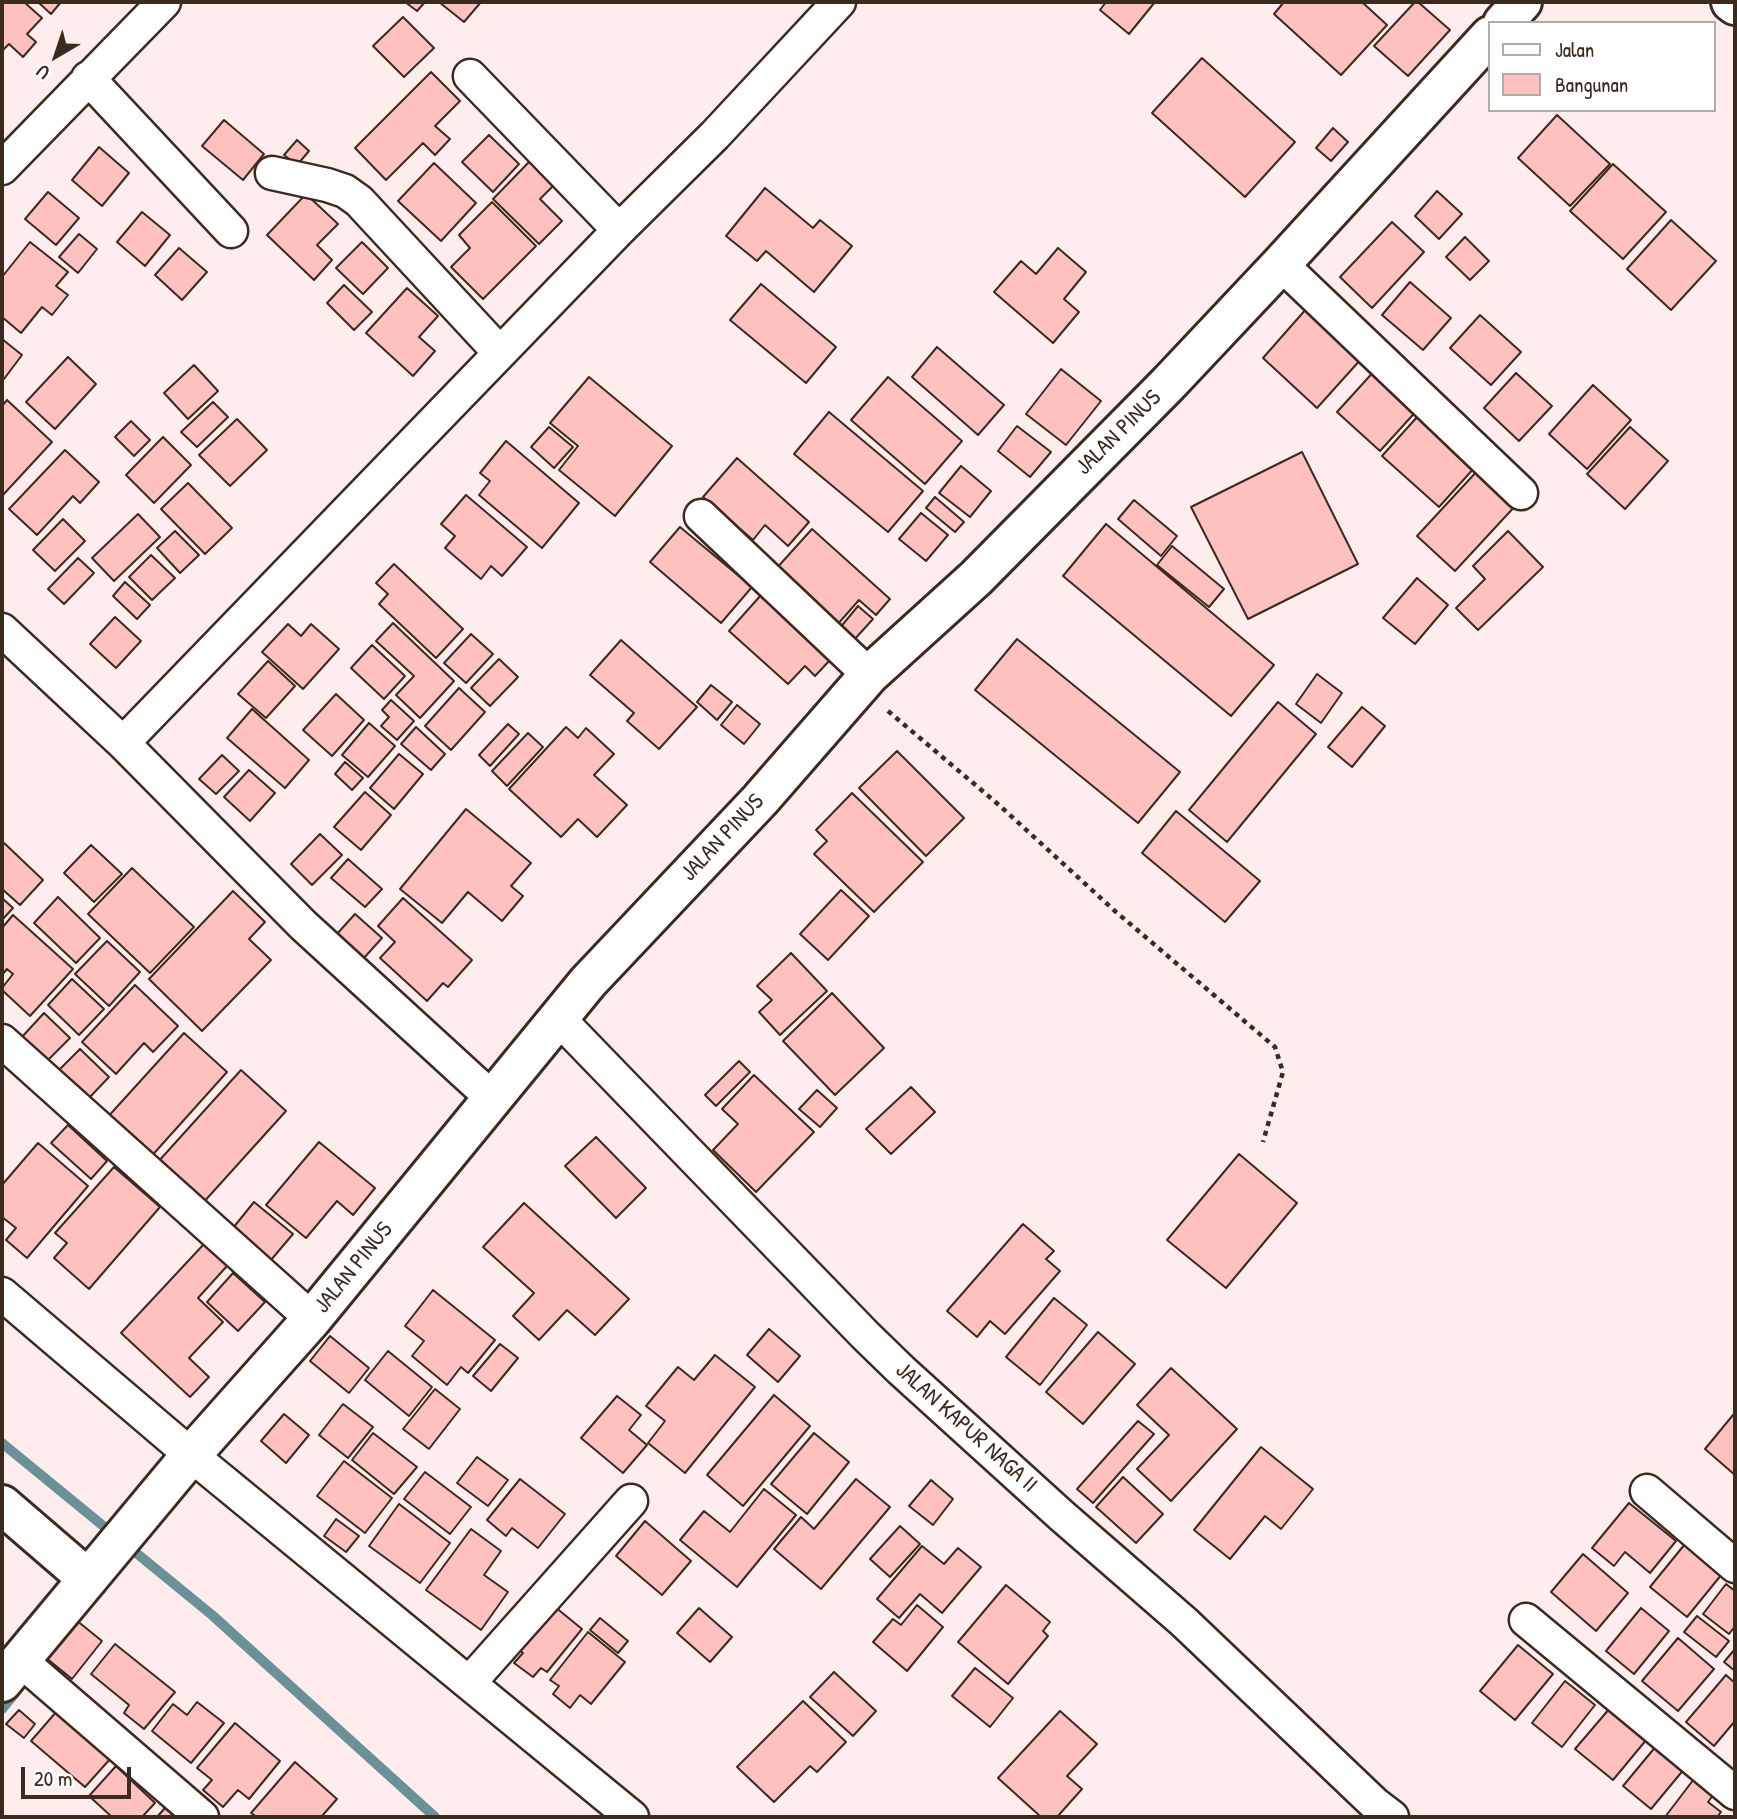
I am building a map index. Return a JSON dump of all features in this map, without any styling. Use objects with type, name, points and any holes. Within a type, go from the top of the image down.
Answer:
[{"type":"street","points":[[2,168],[164,2]]},
{"type":"street","points":[[123,743],[619,230],[715,135],[839,2]]},
{"type":"street","points":[[1505,21],[1522,2]]},
{"type":"street","points":[[1731,2],[1735,5]]},
{"type":"street","name":"JALAN PINUS","points":[[11,1671],[191,1455],[312,1319],[588,982],[760,800],[864,681],[976,578],[1168,384],[1488,38]]},
{"type":"street","points":[[470,76],[619,230]]},
{"type":"street","points":[[88,78],[231,231]]},
{"type":"street","points":[[272,173],[327,185],[345,191],[359,201],[500,354]]},
{"type":"street","points":[[1281,264],[1521,493]]},
{"type":"street","points":[[701,516],[864,681]]},
{"type":"street","points":[[2,630],[123,743],[303,925],[492,1098]]},
{"type":"street","name":"JALAN KAPUR NAGA II","points":[[559,1019],[892,1362],[1062,1517],[1184,1622],[1375,1813]]},
{"type":"street","points":[[2,1041],[312,1319]]},
{"type":"street","points":[[2,1294],[191,1455],[632,1817]]},
{"type":"street","points":[[1647,1492],[1735,1566]]},
{"type":"street","points":[[469,1683],[631,1501]]},
{"type":"street","points":[[2,1505],[95,1570]]},
{"type":"street","points":[[1526,1620],[1735,1793]]},
{"type":"street","points":[[11,1671],[202,1817]]},
{"type":"path","points":[[864,681],[1116,912],[1275,1047],[1283,1072],[1263,1142]]},
{"type":"building","points":[[2,2],[24,2],[42,18],[27,34],[36,42],[23,57],[9,44],[2,51]]},
{"type":"building","points":[[38,2],[61,2],[51,14]]},
{"type":"building","points":[[405,2],[425,2],[417,11]]},
{"type":"building","points":[[439,2],[481,2],[464,22]]},
{"type":"building","points":[[1106,2],[1155,2],[1129,34],[1100,10]]},
{"type":"building","points":[[1284,2],[1362,2],[1387,25],[1341,75],[1274,14]]},
{"type":"building","points":[[1415,2],[1450,30],[1408,76],[1374,46]]},
{"type":"building","points":[[403,17],[434,48],[404,77],[373,46]]},
{"type":"building","points":[[1202,58],[1295,142],[1245,197],[1152,113]]},
{"type":"building","points":[[431,72],[460,101],[435,126],[450,139],[435,155],[423,143],[386,180],[355,148]]},
{"type":"building","points":[[1557,115],[1610,164],[1570,206],[1518,158]]},
{"type":"building","points":[[224,120],[264,154],[243,180],[202,146]]},
{"type":"building","points":[[1333,128],[1348,142],[1331,161],[1316,148]]},
{"type":"building","points":[[489,135],[519,164],[493,192],[462,162]]},
{"type":"building","points":[[297,140],[309,151],[297,165],[284,155]]},
{"type":"building","points":[[99,147],[129,173],[102,206],[72,180]]},
{"type":"building","points":[[530,161],[554,185],[540,199],[562,221],[539,244],[493,199]]},
{"type":"building","points":[[434,163],[476,203],[441,241],[398,201]]},
{"type":"building","points":[[1613,164],[1666,212],[1623,259],[1570,211]]},
{"type":"building","points":[[765,188],[813,228],[820,220],[852,246],[814,292],[766,251],[757,261],[726,236]]},
{"type":"building","points":[[1437,191],[1462,214],[1439,239],[1415,216]]},
{"type":"building","points":[[48,192],[79,218],[56,245],[25,219]]},
{"type":"building","points":[[306,194],[338,224],[317,245],[332,260],[314,280],[267,235]]},
{"type":"building","points":[[492,202],[536,246],[483,299],[451,267],[470,248],[459,235]]},
{"type":"building","points":[[142,212],[170,235],[145,266],[117,242]]},
{"type":"building","points":[[1671,220],[1716,261],[1671,310],[1627,269]]},
{"type":"building","points":[[1392,222],[1424,252],[1372,308],[1340,277]]},
{"type":"building","points":[[79,234],[97,249],[78,273],[59,257]]},
{"type":"building","points":[[1465,237],[1489,261],[1470,280],[1446,257]]},
{"type":"building","points":[[30,242],[68,272],[56,286],[68,295],[52,315],[42,307],[21,333],[2,317],[2,277]]},
{"type":"building","points":[[362,242],[388,268],[363,294],[336,268]]},
{"type":"building","points":[[179,248],[207,272],[182,300],[155,275]]},
{"type":"building","points":[[1058,248],[1086,272],[1064,299],[1079,312],[1053,343],[994,292],[1021,261],[1036,274]]},
{"type":"building","points":[[1410,282],[1451,318],[1423,350],[1382,315]]},
{"type":"building","points":[[761,284],[836,347],[806,383],[730,320]]},
{"type":"building","points":[[344,285],[372,312],[354,330],[327,303]]},
{"type":"building","points":[[407,288],[438,316],[419,337],[435,351],[413,376],[366,333]]},
{"type":"building","points":[[1307,308],[1362,358],[1317,408],[1263,358]]},
{"type":"building","points":[[1480,315],[1521,352],[1491,385],[1450,348]]},
{"type":"building","points":[[2,339],[22,355],[4,379],[2,378]]},
{"type":"building","points":[[937,347],[1004,405],[978,435],[912,377]]},
{"type":"building","points":[[68,357],[96,384],[55,429],[26,402]]},
{"type":"building","points":[[194,365],[218,391],[188,419],[164,393]]},
{"type":"building","points":[[1377,368],[1420,407],[1380,451],[1337,412]]},
{"type":"building","points":[[1061,369],[1101,401],[1066,445],[1026,414]]},
{"type":"building","points":[[1516,373],[1552,406],[1519,441],[1484,408]]},
{"type":"building","points":[[589,377],[672,446],[615,516],[559,470],[578,446],[550,423]]},
{"type":"building","points":[[888,377],[962,441],[925,484],[851,420]]},
{"type":"building","points":[[1593,385],[1631,420],[1587,469],[1549,434]]},
{"type":"building","points":[[7,400],[52,442],[2,496],[2,406]]},
{"type":"building","points":[[213,402],[228,417],[197,447],[181,432]]},
{"type":"building","points":[[829,412],[923,491],[888,532],[794,454]]},
{"type":"building","points":[[1418,416],[1475,467],[1439,507],[1382,456]]},
{"type":"building","points":[[237,419],[267,450],[230,486],[199,455]]},
{"type":"building","points":[[131,421],[150,440],[134,456],[115,437]]},
{"type":"building","points":[[1017,426],[1051,452],[1030,477],[998,451]]},
{"type":"building","points":[[549,427],[573,447],[554,468],[531,447]]},
{"type":"building","points":[[1630,427],[1668,461],[1625,509],[1587,474]]},
{"type":"building","points":[[163,437],[191,465],[154,503],[126,475]]},
{"type":"building","points":[[506,441],[579,503],[542,548],[479,495],[490,481],[480,473]]},
{"type":"building","points":[[65,450],[99,482],[80,503],[73,496],[37,535],[9,509]]},
{"type":"building","points":[[1302,452],[1358,564],[1248,619],[1191,507]]},
{"type":"building","points":[[737,458],[809,522],[788,546],[765,525],[753,540],[703,497]]},
{"type":"building","points":[[961,466],[991,491],[970,517],[939,493]]},
{"type":"building","points":[[1479,469],[1517,504],[1455,571],[1417,536]]},
{"type":"building","points":[[188,483],[232,528],[205,554],[161,509]]},
{"type":"building","points":[[466,495],[527,547],[502,576],[491,566],[481,579],[445,548],[455,536],[441,524]]},
{"type":"building","points":[[935,497],[964,522],[955,532],[926,508]]},
{"type":"building","points":[[1134,500],[1177,536],[1161,556],[1118,519]]},
{"type":"building","points":[[921,513],[948,535],[926,561],[899,539]]},
{"type":"building","points":[[138,514],[160,537],[114,581],[92,558]]},
{"type":"building","points":[[63,519],[85,541],[55,571],[33,550]]},
{"type":"building","points":[[1106,524],[1274,665],[1231,716],[1063,576]]},
{"type":"building","points":[[680,527],[752,587],[721,623],[650,562]]},
{"type":"building","points":[[812,529],[890,599],[876,615],[859,600],[837,625],[775,570]]},
{"type":"building","points":[[175,531],[199,555],[180,573],[157,548]]},
{"type":"building","points":[[1508,531],[1543,567],[1478,630],[1456,608],[1485,579],[1473,566]]},
{"type":"building","points":[[1172,546],[1224,589],[1209,607],[1157,565]]},
{"type":"building","points":[[151,555],[175,578],[152,600],[129,577]]},
{"type":"building","points":[[78,558],[94,573],[64,604],[48,589]]},
{"type":"building","points":[[394,564],[463,629],[436,658],[379,604],[388,594],[376,583]]},
{"type":"building","points":[[1417,578],[1448,605],[1415,644],[1383,618]]},
{"type":"building","points":[[125,582],[150,605],[137,619],[113,596]]},
{"type":"building","points":[[761,595],[831,659],[815,676],[805,666],[788,684],[729,631]]},
{"type":"building","points":[[858,606],[873,619],[853,641],[839,629]]},
{"type":"building","points":[[115,617],[141,641],[116,668],[90,644]]},
{"type":"building","points":[[393,623],[454,681],[420,718],[396,695],[414,676],[376,641]]},
{"type":"building","points":[[288,624],[301,636],[311,624],[339,649],[303,689],[262,652]]},
{"type":"building","points":[[471,634],[493,654],[466,683],[444,663]]},
{"type":"building","points":[[1017,639],[1180,772],[1138,823],[975,690]]},
{"type":"building","points":[[621,640],[697,707],[659,749],[627,721],[634,713],[590,675]]},
{"type":"building","points":[[372,645],[405,676],[384,699],[351,668]]},
{"type":"building","points":[[499,659],[518,677],[490,706],[471,688]]},
{"type":"building","points":[[268,661],[295,686],[266,718],[238,694]]},
{"type":"building","points":[[1317,674],[1342,693],[1321,723],[1296,704]]},
{"type":"building","points":[[711,685],[732,702],[717,720],[697,702]]},
{"type":"building","points":[[459,688],[485,712],[451,750],[425,726]]},
{"type":"building","points":[[336,694],[364,720],[332,756],[303,730]]},
{"type":"building","points":[[391,700],[414,721],[397,740],[381,726],[389,717],[382,710]]},
{"type":"building","points":[[1278,702],[1316,734],[1227,842],[1189,810]]},
{"type":"building","points":[[737,705],[760,724],[744,744],[721,725]]},
{"type":"building","points":[[1362,707],[1385,726],[1352,767],[1328,747]]},
{"type":"building","points":[[252,709],[309,760],[285,788],[227,738]]},
{"type":"building","points":[[369,723],[395,746],[368,777],[342,755]]},
{"type":"building","points":[[508,724],[519,734],[490,766],[479,755]]},
{"type":"building","points":[[416,727],[445,754],[431,770],[401,744]]},
{"type":"building","points":[[566,727],[578,738],[586,728],[614,754],[594,775],[627,805],[597,837],[578,819],[561,837],[509,789]]},
{"type":"building","points":[[528,733],[543,747],[507,786],[492,771]]},
{"type":"building","points":[[897,751],[964,818],[926,856],[859,788]]},
{"type":"building","points":[[399,754],[423,774],[394,809],[370,788]]},
{"type":"building","points":[[222,755],[239,771],[216,794],[199,779]]},
{"type":"building","points":[[345,762],[363,778],[352,790],[335,774]]},
{"type":"building","points":[[249,770],[275,793],[250,821],[224,797]]},
{"type":"building","points":[[365,792],[391,815],[361,850],[334,827]]},
{"type":"building","points":[[852,793],[923,862],[874,912],[814,854],[827,841],[816,830]]},
{"type":"building","points":[[466,809],[531,863],[511,886],[523,896],[502,921],[468,892],[442,923],[400,889]]},
{"type":"building","points":[[1176,811],[1260,881],[1225,922],[1142,853]]},
{"type":"building","points":[[320,834],[342,855],[312,885],[291,864]]},
{"type":"building","points":[[2,841],[43,880],[20,905],[2,889]]},
{"type":"building","points":[[91,845],[122,874],[94,902],[64,873]]},
{"type":"building","points":[[348,859],[382,889],[365,907],[331,878]]},
{"type":"building","points":[[132,868],[194,927],[150,973],[88,914]]},
{"type":"building","points":[[841,890],[869,916],[828,960],[800,934]]},
{"type":"building","points":[[233,891],[265,922],[249,939],[271,960],[202,1031],[149,979]]},
{"type":"building","points":[[58,897],[100,938],[76,963],[34,923]]},
{"type":"building","points":[[2,898],[13,908],[2,920]]},
{"type":"building","points":[[403,898],[472,960],[448,987],[443,983],[427,1001],[380,958],[395,942],[378,926]]},
{"type":"building","points":[[355,914],[382,938],[363,959],[336,935]]},
{"type":"building","points":[[13,915],[73,969],[30,1016],[2,990],[13,974],[7,969],[2,975],[2,928]]},
{"type":"building","points":[[107,941],[140,972],[109,1006],[75,974]]},
{"type":"building","points":[[791,953],[827,991],[780,1035],[759,1012],[772,1000],[757,986]]},
{"type":"building","points":[[72,979],[104,1009],[79,1035],[48,1005]]},
{"type":"building","points":[[135,985],[178,1026],[153,1052],[144,1043],[116,1074],[82,1042]]},
{"type":"building","points":[[832,993],[884,1048],[835,1095],[783,1041]]},
{"type":"building","points":[[44,1013],[70,1038],[46,1062],[21,1038]]},
{"type":"building","points":[[184,1033],[227,1072],[148,1160],[105,1120]]},
{"type":"building","points":[[80,1049],[109,1077],[89,1098],[59,1070]]},
{"type":"building","points":[[739,1061],[750,1072],[716,1106],[705,1095]]},
{"type":"building","points":[[241,1070],[286,1111],[202,1204],[157,1163]]},
{"type":"building","points":[[754,1075],[814,1132],[756,1192],[713,1150],[738,1124],[722,1109]]},
{"type":"building","points":[[911,1087],[935,1112],[891,1154],[866,1129]]},
{"type":"building","points":[[817,1090],[837,1108],[820,1127],[799,1109]]},
{"type":"building","points":[[68,1125],[107,1161],[91,1179],[51,1143]]},
{"type":"building","points":[[596,1137],[646,1188],[616,1218],[565,1166]]},
{"type":"building","points":[[319,1142],[375,1188],[353,1215],[337,1201],[306,1238],[266,1205]]},
{"type":"building","points":[[38,1143],[88,1186],[27,1258],[6,1240],[16,1228],[2,1217],[2,1185]]},
{"type":"building","points":[[1239,1154],[1297,1203],[1226,1288],[1167,1240]]},
{"type":"building","points":[[114,1167],[160,1207],[89,1289],[54,1258],[67,1243],[55,1233]]},
{"type":"building","points":[[254,1202],[293,1234],[271,1260],[233,1228]]},
{"type":"building","points":[[524,1203],[629,1299],[595,1335],[567,1310],[539,1340],[513,1316],[534,1293],[483,1247]]},
{"type":"building","points":[[1023,1224],[1054,1251],[1046,1259],[1060,1271],[1005,1334],[990,1321],[977,1337],[947,1311]]},
{"type":"building","points":[[204,1244],[227,1266],[198,1298],[223,1322],[189,1358],[209,1377],[190,1397],[121,1333]]},
{"type":"building","points":[[233,1273],[265,1302],[238,1331],[207,1302]]},
{"type":"building","points":[[433,1290],[495,1340],[468,1373],[461,1367],[447,1385],[412,1356],[424,1341],[405,1326]]},
{"type":"building","points":[[1054,1298],[1087,1325],[1040,1385],[1006,1357]]},
{"type":"building","points":[[769,1329],[800,1356],[778,1382],[747,1355]]},
{"type":"building","points":[[1098,1332],[1135,1364],[1083,1424],[1046,1392]]},
{"type":"building","points":[[330,1336],[369,1368],[349,1393],[310,1361]]},
{"type":"building","points":[[500,1344],[518,1358],[491,1391],[473,1376]]},
{"type":"building","points":[[388,1351],[432,1387],[409,1416],[365,1380]]},
{"type":"building","points":[[715,1355],[755,1387],[685,1473],[648,1443],[665,1421],[646,1406],[678,1367],[694,1380]]},
{"type":"building","points":[[1171,1368],[1237,1429],[1171,1501],[1137,1469],[1169,1435],[1137,1405]]},
{"type":"building","points":[[435,1389],[460,1409],[429,1449],[403,1429]]},
{"type":"building","points":[[774,1395],[810,1426],[743,1506],[707,1475]]},
{"type":"building","points":[[617,1396],[641,1415],[629,1430],[647,1445],[623,1473],[581,1438]]},
{"type":"building","points":[[343,1404],[373,1427],[348,1458],[319,1435]]},
{"type":"building","points":[[284,1414],[309,1435],[286,1463],[261,1441]]},
{"type":"building","points":[[1733,1415],[1735,1417],[1735,1475],[1705,1449]]},
{"type":"building","points":[[1138,1421],[1154,1434],[1093,1503],[1077,1489]]},
{"type":"building","points":[[373,1433],[417,1467],[394,1494],[352,1460]]},
{"type":"building","points":[[814,1433],[849,1462],[807,1514],[771,1484]]},
{"type":"building","points":[[1261,1447],[1313,1489],[1281,1529],[1265,1516],[1230,1559],[1194,1530]]},
{"type":"building","points":[[477,1457],[508,1480],[488,1506],[457,1483]]},
{"type":"building","points":[[344,1461],[392,1498],[365,1533],[317,1496]]},
{"type":"building","points":[[425,1472],[471,1507],[450,1534],[404,1499]]},
{"type":"building","points":[[1123,1477],[1163,1514],[1136,1543],[1096,1507]]},
{"type":"building","points":[[520,1479],[565,1514],[538,1548],[512,1528],[506,1536],[487,1520]]},
{"type":"building","points":[[856,1479],[890,1507],[821,1589],[774,1549],[801,1517],[814,1529]]},
{"type":"building","points":[[931,1480],[953,1499],[933,1525],[909,1506]]},
{"type":"building","points":[[764,1489],[796,1515],[737,1587],[680,1540],[704,1511],[730,1532]]},
{"type":"building","points":[[1629,1503],[1676,1541],[1650,1573],[1625,1552],[1614,1566],[1592,1548]]},
{"type":"building","points":[[399,1504],[450,1543],[420,1583],[369,1546]]},
{"type":"building","points":[[336,1519],[359,1536],[346,1552],[324,1536]]},
{"type":"building","points":[[645,1521],[691,1561],[662,1595],[616,1556]]},
{"type":"building","points":[[900,1526],[920,1544],[890,1577],[870,1559]]},
{"type":"building","points":[[471,1529],[501,1551],[484,1575],[508,1592],[481,1630],[426,1590]]},
{"type":"building","points":[[1685,1544],[1722,1574],[1687,1617],[1650,1587]]},
{"type":"building","points":[[922,1546],[944,1564],[958,1548],[981,1567],[942,1613],[920,1594],[899,1618],[877,1599]]},
{"type":"building","points":[[1583,1554],[1628,1593],[1596,1631],[1551,1592]]},
{"type":"building","points":[[1726,1584],[1735,1591],[1735,1626],[1729,1634],[1703,1614]]},
{"type":"building","points":[[1006,1585],[1050,1622],[1043,1631],[1048,1636],[1008,1684],[958,1642]]},
{"type":"building","points":[[549,1602],[582,1629],[547,1672],[541,1668],[533,1677],[514,1663],[523,1653],[514,1646]]},
{"type":"building","points":[[917,1605],[943,1627],[907,1671],[873,1642],[893,1619],[901,1625]]},
{"type":"building","points":[[699,1608],[732,1637],[710,1662],[677,1633]]},
{"type":"building","points":[[1641,1608],[1669,1631],[1634,1674],[1606,1651]]},
{"type":"building","points":[[1697,1616],[1729,1641],[1716,1657],[1684,1632]]},
{"type":"building","points":[[600,1618],[628,1641],[618,1653],[590,1630]]},
{"type":"building","points":[[76,1620],[102,1641],[72,1679],[45,1657]]},
{"type":"building","points":[[588,1632],[625,1662],[591,1704],[580,1695],[570,1708],[553,1694],[559,1686],[550,1680]]},
{"type":"building","points":[[1678,1638],[1714,1669],[1678,1711],[1642,1681]]},
{"type":"building","points":[[115,1644],[175,1692],[144,1729],[124,1713],[129,1705],[91,1674]]},
{"type":"building","points":[[1518,1645],[1553,1674],[1515,1720],[1480,1691]]},
{"type":"building","points":[[1735,1649],[1735,1671],[1724,1662]]},
{"type":"building","points":[[975,1668],[1013,1698],[990,1727],[952,1696]]},
{"type":"building","points":[[834,1672],[876,1711],[853,1736],[810,1697]]},
{"type":"building","points":[[1726,1675],[1735,1683],[1735,1721],[1714,1746],[1686,1722]]},
{"type":"building","points":[[1565,1681],[1595,1705],[1562,1747],[1532,1723]]},
{"type":"building","points":[[803,1701],[846,1742],[817,1772],[810,1766],[774,1802],[737,1767]]},
{"type":"building","points":[[197,1702],[224,1723],[191,1763],[152,1731],[173,1704],[187,1715]]},
{"type":"building","points":[[1610,1708],[1647,1739],[1613,1780],[1575,1749]]},
{"type":"building","points":[[19,1710],[35,1724],[24,1738],[6,1724]]},
{"type":"building","points":[[57,1711],[111,1758],[85,1787],[31,1741]]},
{"type":"building","points":[[1060,1711],[1097,1744],[1067,1776],[1082,1789],[1057,1817],[1041,1817],[998,1778]]},
{"type":"building","points":[[235,1723],[280,1761],[249,1799],[238,1790],[223,1807],[203,1790],[212,1780],[197,1768]]},
{"type":"building","points":[[1657,1745],[1685,1768],[1651,1809],[1623,1786]]},
{"type":"building","points":[[295,1762],[337,1799],[321,1817],[257,1817],[251,1813]]},
{"type":"building","points":[[116,1766],[155,1803],[142,1817],[112,1817],[89,1796]]},
{"type":"building","points":[[1697,1775],[1717,1790],[1708,1802],[1721,1812],[1717,1817],[1665,1817]]},
{"type":"building","points":[[165,1808],[175,1817],[157,1817]]},
{"type":"waterway","points":[[2,1443],[212,1615],[435,1817]]},
{"type":"waterway","points":[[2,1709],[19,1688]]}]
